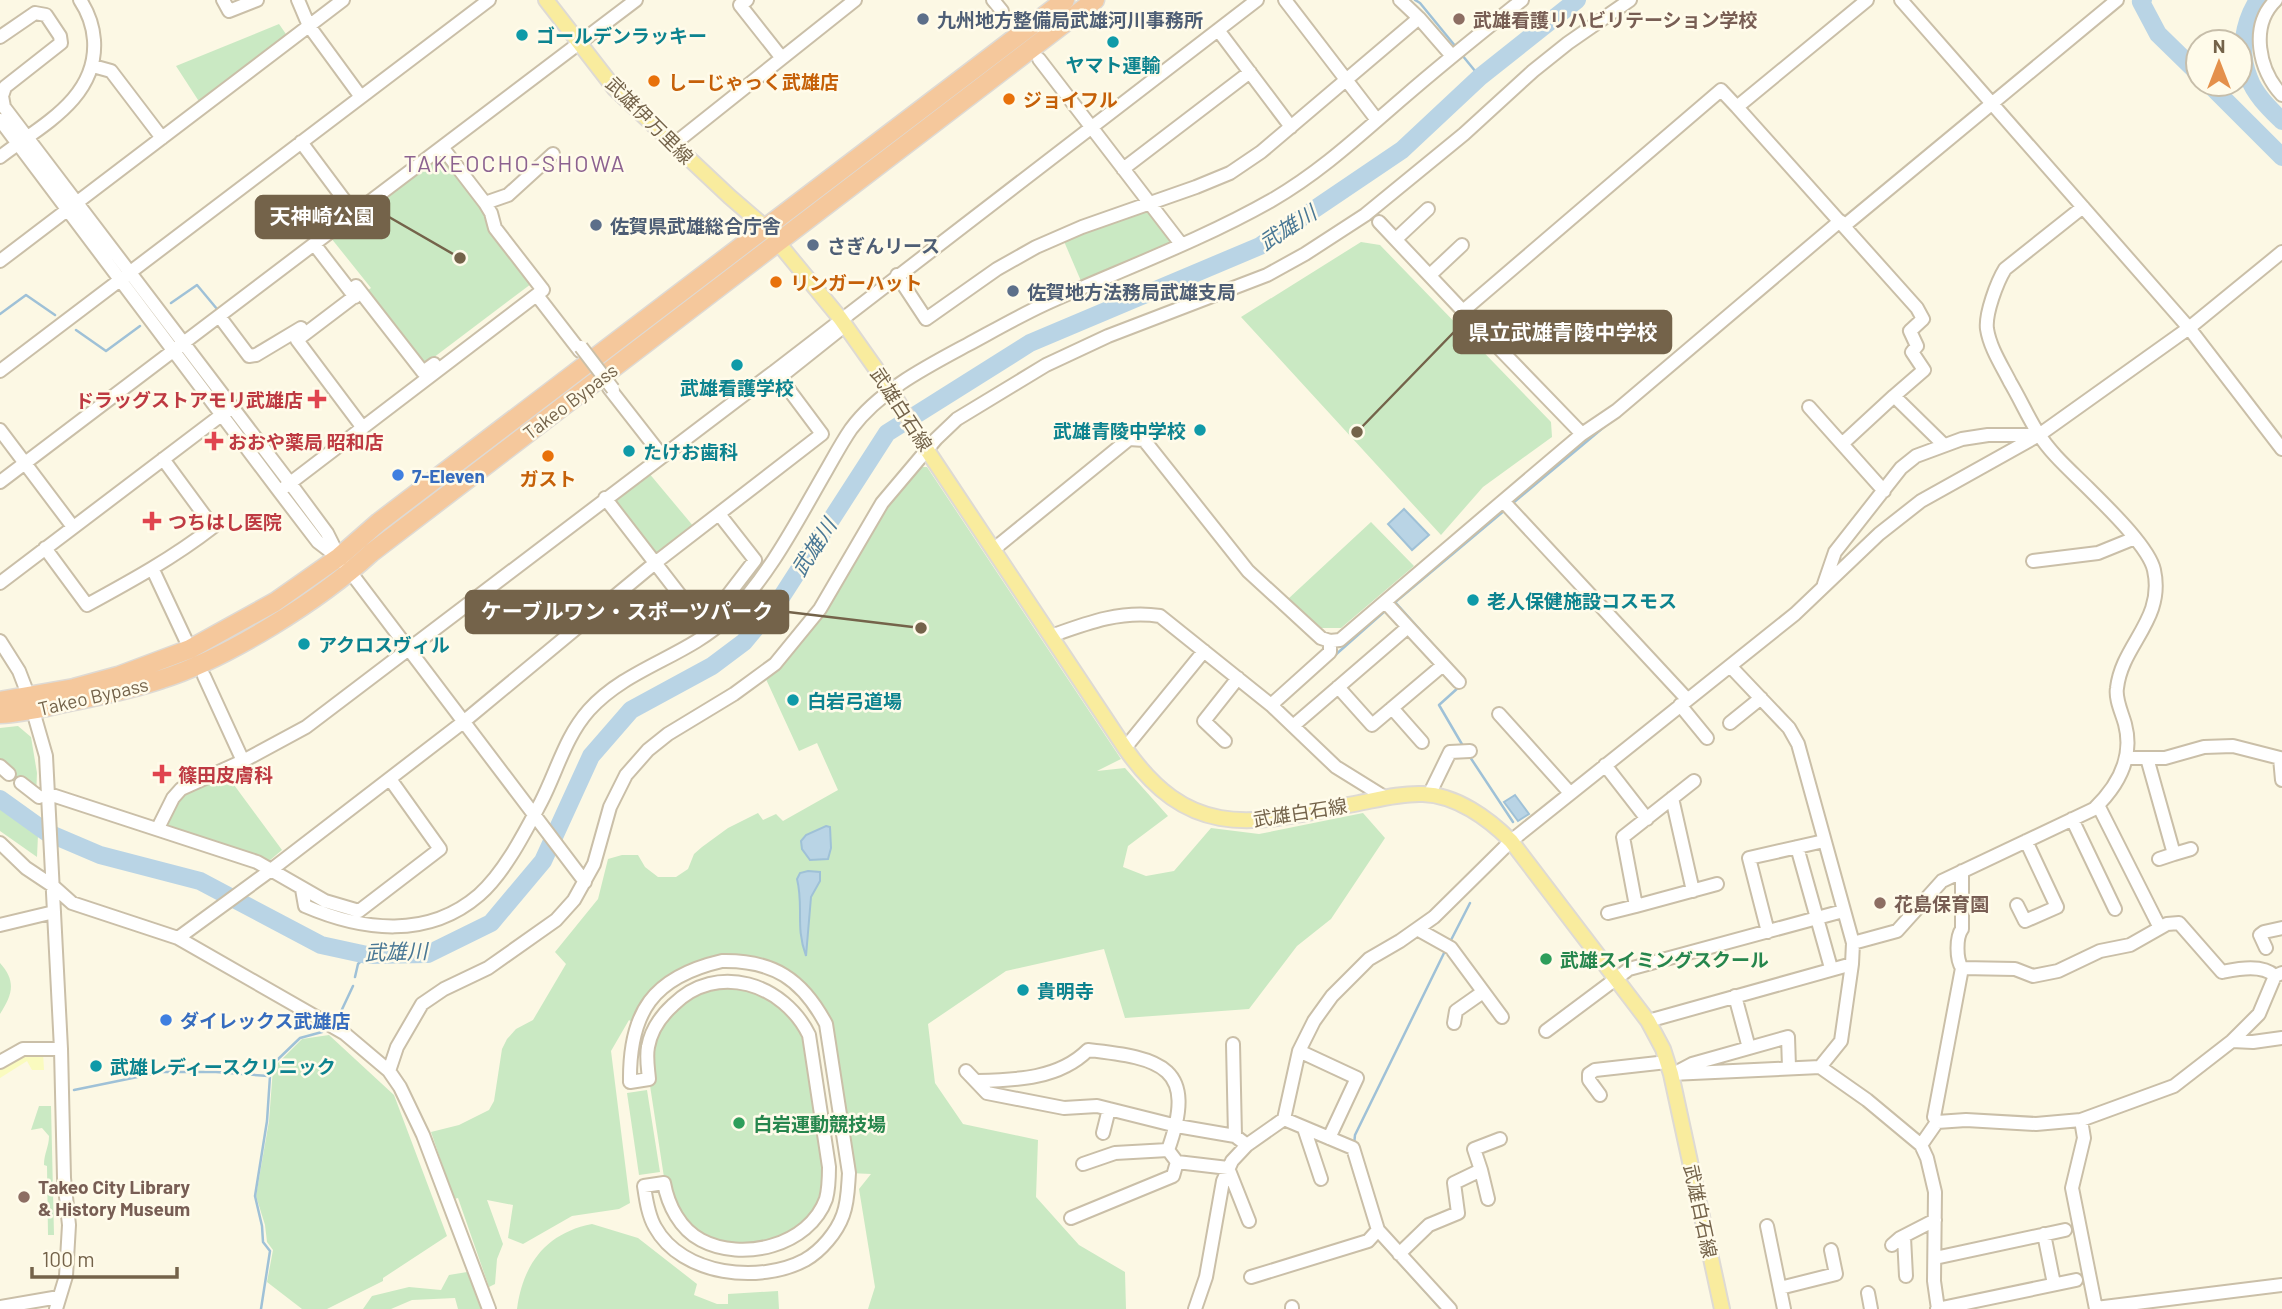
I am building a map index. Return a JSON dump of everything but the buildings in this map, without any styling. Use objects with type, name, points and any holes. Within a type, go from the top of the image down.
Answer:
[{"type":"highway","name":"Takeo Bypass","points":[[0,714],[118,676],[190,649],[275,602],[339,557],[390,513],[1065,0]]},
{"type":"highway","name":"Takeo Bypass","points":[[0,701],[32,703],[161,680],[201,664],[279,621],[350,572],[371,553],[1096,0]]},
{"type":"main road","name":"武雄伊万里線","points":[[546,0],[615,89],[766,228]]},
{"type":"main road","name":"武雄白石線","points":[[766,228],[892,391],[926,447],[1125,748],[1146,776],[1171,798],[1201,812],[1229,820],[1267,820],[1386,798],[1429,795],[1451,800],[1477,812],[1511,841],[1648,1021],[1669,1068],[1722,1309]]},
{"type":"street","points":[[0,157],[72,101],[84,87],[93,65],[94,35],[86,9],[80,0]]},
{"type":"street","points":[[223,0],[229,11],[257,0]]},
{"type":"street","points":[[298,0],[309,26],[361,97]]},
{"type":"street","points":[[0,261],[343,0]]},
{"type":"street","points":[[0,371],[489,0]]},
{"type":"street","points":[[0,482],[636,0]]},
{"type":"street","points":[[747,0],[740,5],[781,57]]},
{"type":"street","points":[[674,144],[855,0]]},
{"type":"street","points":[[993,0],[1002,11]]},
{"type":"street","points":[[158,828],[173,798],[181,789],[243,761],[306,727],[663,454],[778,375],[897,275],[1256,0]]},
{"type":"street","points":[[1284,0],[1377,120]]},
{"type":"street","points":[[1400,0],[1452,56]]},
{"type":"street","points":[[302,889],[305,906],[330,917],[358,924],[397,927],[423,924],[452,914],[481,893],[535,820],[578,723],[604,694],[635,673],[686,649],[729,616],[765,573],[852,428],[892,391],[931,364],[1041,306],[1271,201],[1325,165],[1522,0]]},
{"type":"street","points":[[389,1071],[397,1047],[422,1004],[444,989],[488,968],[556,920],[574,900],[585,883],[600,846],[610,807],[626,775],[658,742],[734,694],[775,664],[820,609],[882,503],[926,447],[957,419],[1046,365],[1108,336],[1267,275],[1305,254],[1365,215],[1464,134],[1533,71],[1630,0]]},
{"type":"street","points":[[1737,107],[1867,0]]},
{"type":"street","points":[[1900,0],[2189,328],[2282,449]]},
{"type":"street","points":[[994,549],[1129,439],[1144,440],[1248,571],[1321,638],[1330,642],[1340,640],[1389,605],[1503,501],[1582,434],[1616,411],[2117,0]]},
{"type":"street","points":[[2276,0],[2270,5],[2260,31],[2262,65],[2272,85],[2282,95]]},
{"type":"street","points":[[0,37],[39,12],[46,15],[61,40],[59,46],[12,80],[3,91],[4,107],[22,141]]},
{"type":"street","points":[[897,275],[926,319],[997,269],[1037,247],[1082,227],[1230,173],[1261,152],[1347,82],[1419,18]]},
{"type":"street","points":[[1218,30],[1291,127]]},
{"type":"street","points":[[1039,60],[1181,244]]},
{"type":"street","points":[[93,65],[111,71],[162,138]]},
{"type":"street","points":[[1123,169],[1250,72]]},
{"type":"street","points":[[1463,311],[1721,90],[1917,308],[1923,319],[1910,331],[1917,346],[1912,352],[1924,370],[1842,444]]},
{"type":"street","points":[[0,120],[22,141],[179,347],[227,411],[279,491],[318,542],[339,557]]},
{"type":"street","points":[[301,142],[355,213]]},
{"type":"street","points":[[442,147],[491,212],[495,228],[539,293],[663,454]]},
{"type":"street","points":[[485,203],[508,195],[553,154]]},
{"type":"street","points":[[1853,943],[1897,931],[1942,881],[2098,805],[2111,793],[2122,772],[2126,758],[2127,729],[2116,691],[2121,671],[2152,612],[2156,596],[2154,567],[2135,538],[2039,435],[1997,358],[1987,328],[1997,282],[2005,269],[2083,207]]},
{"type":"street","points":[[1396,239],[1428,209]]},
{"type":"street","points":[[1379,222],[1582,434]]},
{"type":"street","points":[[314,244],[422,383]]},
{"type":"street","points":[[1430,275],[1462,245]]},
{"type":"street","points":[[1195,1309],[1206,1277],[1223,1181],[1231,1161],[1247,1145],[1284,1119],[1299,1051],[1314,1021],[1332,996],[1369,959],[1434,916],[1511,841],[1796,614],[1879,534],[1921,501],[2039,435],[2189,328],[2282,252]]},
{"type":"street","points":[[363,428],[297,340],[356,286],[423,372],[531,288],[539,293]]},
{"type":"street","points":[[222,320],[249,356],[293,334],[352,292]]},
{"type":"street","points":[[279,491],[539,293]]},
{"type":"street","points":[[178,938],[462,723],[655,563],[822,434],[778,375]]},
{"type":"street","points":[[1894,396],[1944,446]]},
{"type":"street","points":[[1809,407],[1884,491]]},
{"type":"street","points":[[227,411],[290,483],[322,526],[350,572],[585,883]]},
{"type":"street","points":[[0,583],[227,411]]},
{"type":"street","points":[[0,430],[73,527]]},
{"type":"street","points":[[1823,586],[1835,552],[1901,468],[1916,456],[1962,439],[1989,435],[2039,435]]},
{"type":"street","points":[[46,548],[87,605],[153,570],[213,527],[163,459]]},
{"type":"street","points":[[606,498],[700,621],[725,599],[755,560],[719,514]]},
{"type":"street","points":[[1503,501],[1684,702],[1707,738]]},
{"type":"street","points":[[2032,561],[2098,553],[2135,538]]},
{"type":"street","points":[[153,570],[190,649]]},
{"type":"street","points":[[1389,605],[1459,682]]},
{"type":"street","points":[[1051,636],[1101,618],[1142,613],[1160,616],[1271,705],[1336,767],[1386,798]]},
{"type":"street","points":[[1293,726],[1408,627]]},
{"type":"street","points":[[0,641],[19,671],[32,703],[46,755],[69,1252],[66,1276],[57,1303],[41,1298],[0,1307]]},
{"type":"street","points":[[1271,705],[1330,652],[1330,642]]},
{"type":"street","points":[[1125,748],[1204,651]]},
{"type":"street","points":[[1338,687],[1372,725],[1443,665]]},
{"type":"street","points":[[1731,667],[1789,728],[1798,744],[1853,943],[1841,1041],[1820,1067]]},
{"type":"street","points":[[204,676],[243,761]]},
{"type":"street","points":[[1226,741],[1204,721],[1238,678]]},
{"type":"street","points":[[1730,723],[1761,698]]},
{"type":"street","points":[[1392,708],[1422,742]]},
{"type":"street","points":[[1499,714],[1570,793]]},
{"type":"street","points":[[2126,758],[2165,758],[2204,747],[2233,746],[2281,758],[2282,780]]},
{"type":"street","points":[[1429,795],[1450,752],[1466,751]]},
{"type":"street","points":[[2147,758],[2174,854]]},
{"type":"street","points":[[1605,765],[1647,819]]},
{"type":"street","points":[[21,783],[46,797],[158,828],[257,862],[267,873],[325,901],[359,911],[440,849],[390,779]]},
{"type":"street","points":[[1636,906],[1623,838],[1694,781]]},
{"type":"street","points":[[1672,798],[1693,891]]},
{"type":"street","points":[[2098,805],[2160,928]]},
{"type":"street","points":[[2072,819],[2115,909]]},
{"type":"street","points":[[1768,932],[1749,858],[1824,841]]},
{"type":"street","points":[[2017,905],[2025,922],[2057,907],[2026,841]]},
{"type":"street","points":[[0,843],[26,868],[72,903],[178,938],[333,1027],[389,1071],[400,1087],[423,1135],[489,1309]]},
{"type":"street","points":[[1797,847],[1831,968]]},
{"type":"street","points":[[2159,859],[2191,849]]},
{"type":"street","points":[[1937,1122],[1934,1117],[1962,968],[1958,963],[1959,933],[1962,929],[1962,871]]},
{"type":"street","points":[[1608,913],[1717,884]]},
{"type":"street","points":[[1546,1031],[1629,969],[1843,911]]},
{"type":"street","points":[[0,926],[54,912]]},
{"type":"street","points":[[1937,1122],[1966,1120],[2036,1124],[2081,1120],[2174,1086],[2232,1041],[2259,1014],[2278,975],[2245,968],[2222,972],[2179,923],[2167,924],[2130,945],[2100,951],[2057,971],[2033,976],[2015,969],[1962,968]]},
{"type":"street","points":[[2266,948],[2260,935],[2282,928]]},
{"type":"street","points":[[1417,929],[1449,946],[1502,1017]]},
{"type":"street","points":[[722,961],[747,961],[771,968],[790,978],[816,1006],[826,1024],[849,1173],[848,1196],[843,1216],[831,1237],[806,1259],[780,1269],[750,1273],[722,1272],[700,1265],[676,1251],[656,1228],[647,1205],[645,1186],[664,1182],[667,1197],[685,1227],[700,1240],[732,1249],[768,1247],[783,1242],[808,1226],[817,1215],[829,1186],[829,1167],[809,1035],[788,1004],[771,992],[740,983],[706,985],[691,991],[667,1011],[653,1032],[648,1046],[649,1079],[630,1082],[629,1056],[636,1025],[654,995],[673,978],[722,961]]},
{"type":"street","points":[[1648,1021],[1852,964]]},
{"type":"street","points":[[1454,1023],[1456,1011],[1483,992]]},
{"type":"street","points":[[1735,996],[1749,1048]]},
{"type":"street","points":[[1669,1068],[1788,1037],[1789,1067]]},
{"type":"street","points":[[2232,1041],[2253,1042],[2282,1038]]},
{"type":"street","points":[[1233,1044],[1236,1136]]},
{"type":"street","points":[[0,1062],[23,1049],[61,1049]]},
{"type":"street","points":[[977,1081],[1017,1080],[1044,1074],[1076,1062],[1088,1051],[1150,1060],[1164,1067],[1179,1091],[1177,1126],[1168,1150]]},
{"type":"street","points":[[1299,1051],[1357,1078],[1329,1138]]},
{"type":"street","points":[[1600,1094],[1589,1080],[1589,1074],[1595,1070],[1820,1067],[1867,1100],[1921,1145],[1935,1192],[1934,1280],[1938,1309],[2076,1280]]},
{"type":"street","points":[[966,1071],[987,1093],[1065,1108],[1097,1106],[1177,1126],[1236,1136],[1247,1145]]},
{"type":"street","points":[[1103,1133],[1109,1109]]},
{"type":"street","points":[[1284,1119],[1353,1148],[1378,1230],[1450,1309]]},
{"type":"street","points":[[2081,1120],[2084,1138],[2072,1188],[2096,1309],[2282,1286]]},
{"type":"street","points":[[1921,1145],[1937,1122]]},
{"type":"street","points":[[1304,1128],[1321,1179]]},
{"type":"street","points":[[1488,1199],[1474,1149],[1500,1139]]},
{"type":"street","points":[[1168,1150],[1177,1162],[1228,1168]]},
{"type":"street","points":[[1083,1164],[1115,1153],[1168,1150]]},
{"type":"street","points":[[1072,1218],[1173,1176],[1177,1162]]},
{"type":"street","points":[[1228,1168],[1249,1221]]},
{"type":"street","points":[[1399,1254],[1429,1225],[1458,1213],[1454,1183],[1481,1170]]},
{"type":"street","points":[[1892,1245],[1936,1220]]},
{"type":"street","points":[[1767,1226],[1784,1309]]},
{"type":"street","points":[[1251,1277],[1368,1241],[1378,1230]]},
{"type":"street","points":[[1935,1258],[2065,1230]]},
{"type":"street","points":[[2044,1234],[2054,1284]]},
{"type":"street","points":[[1903,1237],[1906,1276]]},
{"type":"street","points":[[1780,1288],[1836,1274],[1831,1250]]},
{"type":"street","points":[[1868,1293],[1871,1309]]},
{"type":"shaded area","points":[[279,24],[288,37],[200,103],[176,66]]},
{"type":"shaded area","points":[[441,153],[486,212],[531,284],[425,364],[367,291],[371,288],[331,238]]},
{"type":"shaded area","points":[[1149,209],[1171,238],[1169,244],[1081,281],[1063,239]]},
{"type":"shaded area","points":[[1361,242],[1380,245],[1551,422],[1552,437],[1483,487],[1441,535],[1241,317]]},
{"type":"shaded area","points":[[921,467],[927,467],[1121,759],[1097,771],[1125,768],[1168,816],[1128,846],[1123,867],[1146,876],[1174,871],[1211,828],[1259,834],[1363,813],[1385,838],[1331,919],[1297,946],[1249,1009],[1125,1018],[1104,949],[1006,971],[928,1024],[935,1083],[963,1124],[1038,1140],[1036,1197],[1079,1245],[1125,1272],[1126,1309],[868,1309],[875,1287],[859,1189],[871,1174],[849,1173],[826,1024],[805,992],[747,961],[673,978],[636,1025],[629,1020],[611,1051],[630,1203],[619,1209],[572,1216],[523,1244],[508,1238],[513,1205],[487,1200],[503,1244],[497,1259],[495,1284],[489,1287],[458,1198],[454,1199],[431,1132],[459,1125],[489,1110],[494,1101],[502,1049],[516,1029],[533,1020],[566,964],[555,952],[598,899],[608,859],[622,855],[638,855],[645,867],[658,877],[676,877],[688,869],[694,854],[728,828],[758,813],[763,820],[776,814],[783,821],[838,790],[817,743],[799,751],[765,677],[886,507]]},
{"type":"shaded area","points":[[648,472],[694,527],[656,555],[612,498]]},
{"type":"shaded area","points":[[1371,522],[1414,566],[1341,628],[1321,628],[1288,599]]},
{"type":"shaded area","points":[[18,726],[31,737],[37,773],[36,798],[0,770],[0,728]]},
{"type":"shaded area","points":[[226,774],[282,850],[269,861],[167,826],[165,822],[177,802],[189,790]]},
{"type":"shaded area","points":[[0,807],[38,835],[37,857],[0,831]]},
{"type":"shaded area","points":[[0,963],[9,976],[11,988],[0,1014]]},
{"type":"shaded area","name":"白岩運動競技場","points":[[740,983],[800,1018],[829,1167],[817,1215],[768,1247],[700,1240],[667,1197],[649,1079],[653,1032],[691,991]]},
{"type":"shaded area","points":[[329,1035],[394,1095],[447,1236],[383,1278],[383,1281],[327,1309],[302,1309],[267,1282],[273,1250],[267,1242],[256,1196],[269,1121],[273,1068],[302,1039]]},
{"type":"shaded area","points":[[647,1090],[660,1172],[639,1175],[627,1093]]},
{"type":"shaded area","points":[[39,1106],[51,1106],[54,1235],[48,1235],[47,1166],[44,1165],[49,1136],[42,1128],[31,1130]]},
{"type":"shaded area","points":[[592,1224],[638,1238],[697,1284],[694,1295],[717,1304],[728,1304],[728,1294],[778,1291],[779,1309],[517,1309],[525,1278],[540,1253],[562,1235]]},
{"type":"shaded area","points":[[467,1272],[481,1309],[458,1309],[455,1298],[412,1300],[391,1309],[363,1309],[372,1296],[409,1287],[441,1290],[449,1275]]},
{"type":"sand","points":[[23,1052],[43,1052],[44,1070],[32,1070],[27,1061],[0,1078],[0,1067]]},
{"type":"water","points":[[1404,509],[1429,535],[1412,550],[1388,524]]},
{"type":"water","points":[[1515,795],[1529,814],[1518,821],[1504,802]]},
{"type":"water","points":[[826,826],[830,827],[831,848],[828,859],[810,860],[802,849],[801,841],[806,835]]},
{"type":"water","points":[[820,872],[820,881],[811,897],[806,956],[801,935],[797,879],[800,873]]},
{"type":"waterway","points":[[1415,0],[1456,47]]},
{"type":"waterway","name":"武雄川","points":[[0,799],[46,832],[100,855],[200,881],[321,945],[367,955],[428,954],[491,923],[543,861],[591,756],[631,710],[712,666],[744,642],[782,596],[887,433],[1030,343],[1260,246],[1402,150],[1480,77],[1577,0]]},
{"type":"waterway","points":[[2143,0],[2141,2],[2158,34],[2184,59]]},
{"type":"waterway","points":[[2258,0],[2246,27],[2244,58],[2252,84],[2259,96],[2282,121]]},
{"type":"waterway","points":[[1462,55],[1480,77]]},
{"type":"waterway","points":[[2223,98],[2282,157]]},
{"type":"waterway","points":[[1844,218],[1971,113]]},
{"type":"waterway","points":[[171,303],[197,285],[217,309]]},
{"type":"waterway","points":[[0,314],[26,295],[55,315]]},
{"type":"waterway","points":[[76,330],[106,351],[140,326]]},
{"type":"waterway","points":[[1513,503],[1610,422]]},
{"type":"waterway","points":[[1393,604],[1505,510]]},
{"type":"waterway","points":[[1395,602],[1458,672]]},
{"type":"waterway","points":[[1333,657],[1385,611]]},
{"type":"waterway","points":[[1459,687],[1439,705],[1463,746]]},
{"type":"waterway","points":[[1468,754],[1513,822]]},
{"type":"waterway","points":[[1449,944],[1470,903]]},
{"type":"waterway","points":[[1354,1145],[1355,1135],[1446,949]]},
{"type":"waterway","points":[[355,977],[358,964],[367,955]]},
{"type":"waterway","points":[[337,1020],[353,986]]},
{"type":"waterway","points":[[261,1309],[270,1251],[263,1242],[255,1196],[267,1121],[270,1076],[273,1064],[300,1038],[322,1032]]},
{"type":"waterway","points":[[74,1090],[162,1072],[268,1076]]},
{"type":"waterway","points":[[1354,1173],[1365,1206]]},
{"type":"waterway","points":[[1382,1244],[1441,1309]]},
{"type":"place","name":"九州地方整備局武雄河川事務所","points":[[923,19]]},
{"type":"place","name":"武雄看護リハビリテーション学校","points":[[1459,19]]},
{"type":"place","name":"ゴールデンラッキー","points":[[522,35]]},
{"type":"place","name":"ヤマト運輸","points":[[1113,42]]},
{"type":"place","name":"しーじゃっく武雄店","points":[[654,81]]},
{"type":"place","name":"ジョイフル","points":[[1009,99]]},
{"type":"place","name":"佐賀県武雄総合庁舎","points":[[596,225]]},
{"type":"place","name":"さぎんリース","points":[[813,245]]},
{"type":"place","name":"天神崎公園","points":[[460,258]]},
{"type":"place","name":"リンガーハット","points":[[776,282]]},
{"type":"place","name":"佐賀地方法務局武雄支局","points":[[1013,291]]},
{"type":"place","name":"武雄看護学校","points":[[737,365]]},
{"type":"place","name":"ドラッグストアモリ武雄店","points":[[317,399]]},
{"type":"place","name":"武雄青陵中学校","points":[[1200,430]]},
{"type":"place","name":"県立武雄青陵中学校","points":[[1357,432]]},
{"type":"place","name":"おおや薬局 昭和店","points":[[214,441]]},
{"type":"place","name":"たけお歯科","points":[[629,451]]},
{"type":"place","name":"ガスト","points":[[548,456]]},
{"type":"place","name":"7-Eleven","points":[[398,475]]},
{"type":"place","name":"つちはし医院","points":[[152,521]]},
{"type":"place","name":"老人保健施設コスモス","points":[[1473,600]]},
{"type":"place","name":"ケーブルワン・スポーツパーク","points":[[921,628]]},
{"type":"place","name":"アクロスヴィル","points":[[304,644]]},
{"type":"place","name":"白岩弓道場","points":[[793,700]]},
{"type":"place","name":"篠田皮膚科","points":[[162,774]]},
{"type":"place","name":"花島保育園","points":[[1880,903]]},
{"type":"place","name":"武雄スイミングスクール","points":[[1546,959]]},
{"type":"place","name":"貴明寺","points":[[1023,990]]},
{"type":"place","name":"ダイレックス武雄店","points":[[166,1020]]},
{"type":"place","name":"武雄レディースクリニック","points":[[96,1066]]},
{"type":"place","name":"白岩運動競技場","points":[[739,1123]]},
{"type":"place","name":"Takeo City Library & History Museum","points":[[24,1197]]},
{"type":"district","name":"TAKEOCHO-SHOWA","points":[[515,163]]}]
